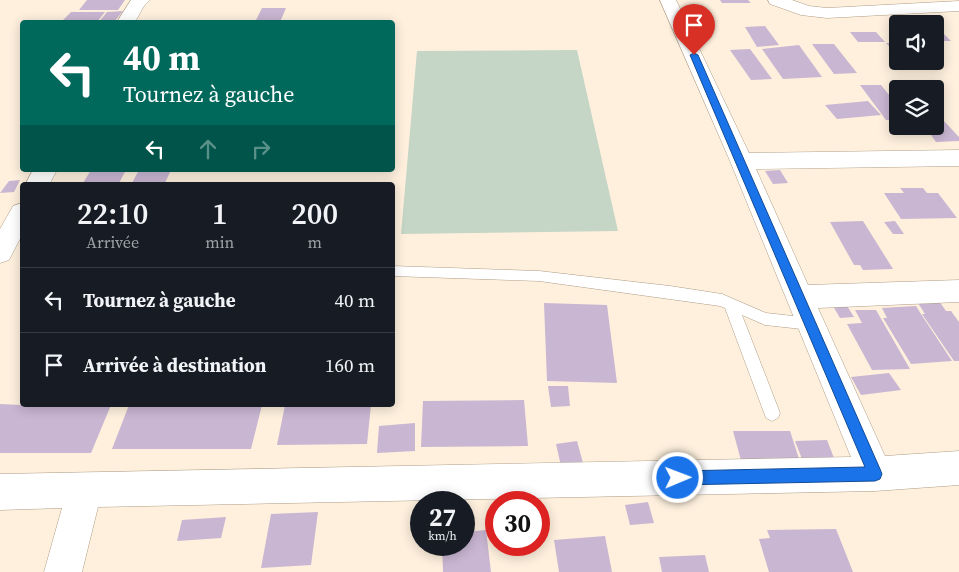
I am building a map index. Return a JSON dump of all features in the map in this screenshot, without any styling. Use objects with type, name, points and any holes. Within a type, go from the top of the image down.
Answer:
[{"type":"street","points":[[127,20],[137,3],[142,0]]},
{"type":"street","points":[[668,0],[741,161],[875,474]]},
{"type":"street","points":[[776,0],[807,11],[826,13],[959,6]]},
{"type":"street","points":[[741,161],[959,158]]},
{"type":"street","points":[[0,252],[20,216]]},
{"type":"street","points":[[799,297],[959,291]]},
{"type":"street","points":[[0,492],[875,474],[959,468]]},
{"type":"street","points":[[63,572],[85,490]]},
{"type":"lane","points":[[395,271],[539,276],[670,292],[722,300],[764,319],[811,324]]},
{"type":"lane","points":[[731,305],[772,413]]},
{"type":"green space","points":[[577,50],[618,231],[401,234],[417,51]]},
{"type":"building","points":[[87,0],[125,0],[118,10],[79,10]]},
{"type":"building","points":[[720,0],[748,0],[751,3],[722,3]]},
{"type":"building","points":[[262,8],[286,8],[281,20],[256,20]]},
{"type":"building","points":[[123,11],[116,20],[101,20],[107,12]]},
{"type":"building","points":[[71,12],[105,12],[99,20],[63,20]]},
{"type":"building","points":[[765,26],[779,45],[757,47],[745,27]]},
{"type":"building","points":[[850,32],[876,32],[885,42],[858,42]]},
{"type":"building","points":[[944,34],[951,41],[944,41]]},
{"type":"building","points":[[812,44],[834,44],[857,73],[834,74]]},
{"type":"building","points":[[799,45],[822,77],[783,79],[762,49]]},
{"type":"building","points":[[750,49],[772,79],[751,80],[730,50]]},
{"type":"building","points":[[860,85],[881,85],[889,95],[889,120],[886,120]]},
{"type":"building","points":[[868,101],[881,115],[837,119],[825,105]]},
{"type":"building","points":[[944,121],[959,137],[959,141],[936,142],[931,135],[944,135]]},
{"type":"building","points":[[780,170],[788,183],[773,184],[765,171]]},
{"type":"building","points":[[90,172],[125,172],[120,182],[84,182]]},
{"type":"building","points":[[138,172],[170,172],[165,182],[133,182]]},
{"type":"building","points":[[20,180],[14,192],[0,193],[9,181]]},
{"type":"building","points":[[900,188],[923,188],[927,193],[938,193],[957,218],[901,219],[884,193],[904,193]]},
{"type":"building","points":[[863,221],[893,269],[863,270],[860,265],[854,265],[830,222]]},
{"type":"building","points":[[895,221],[904,234],[893,234],[884,222]]},
{"type":"building","points":[[830,301],[844,301],[854,317],[840,318]]},
{"type":"building","points":[[939,301],[946,311],[951,311],[959,322],[959,361],[954,361],[922,314],[925,314],[918,303]]},
{"type":"building","points":[[544,303],[607,305],[617,383],[547,381]]},
{"type":"building","points":[[916,306],[952,361],[911,364],[883,318],[887,318],[882,308]]},
{"type":"building","points":[[855,310],[876,310],[910,369],[872,370],[847,324],[862,323]]},
{"type":"building","points":[[889,373],[901,390],[861,395],[851,377]]},
{"type":"building","points":[[548,386],[568,386],[570,406],[551,407]]},
{"type":"building","points":[[524,400],[528,446],[421,447],[423,401]]},
{"type":"building","points":[[0,404],[20,405],[20,407],[110,407],[91,453],[0,453]]},
{"type":"building","points":[[128,407],[262,407],[251,449],[112,449]]},
{"type":"building","points":[[285,407],[371,407],[367,444],[277,445]]},
{"type":"building","points":[[415,423],[415,451],[377,453],[379,426]]},
{"type":"building","points":[[733,431],[790,431],[801,465],[742,464]]},
{"type":"building","points":[[827,440],[836,463],[804,464],[795,441]]},
{"type":"building","points":[[577,441],[583,463],[561,466],[556,444]]},
{"type":"building","points":[[648,502],[654,523],[630,525],[625,505]]},
{"type":"building","points":[[318,512],[311,565],[261,568],[271,514]]},
{"type":"building","points":[[226,517],[221,538],[177,541],[182,520]]},
{"type":"building","points":[[836,529],[853,572],[769,572],[759,539],[770,538],[767,530]]},
{"type":"building","points":[[485,530],[485,556],[489,556],[491,572],[443,572],[442,556],[475,556],[475,531]]},
{"type":"building","points":[[605,536],[612,572],[559,572],[554,540]]},
{"type":"building","points":[[705,555],[709,572],[662,572],[659,557]]},
{"type":"route","points":[[678,478],[875,474],[694,55]]}]
